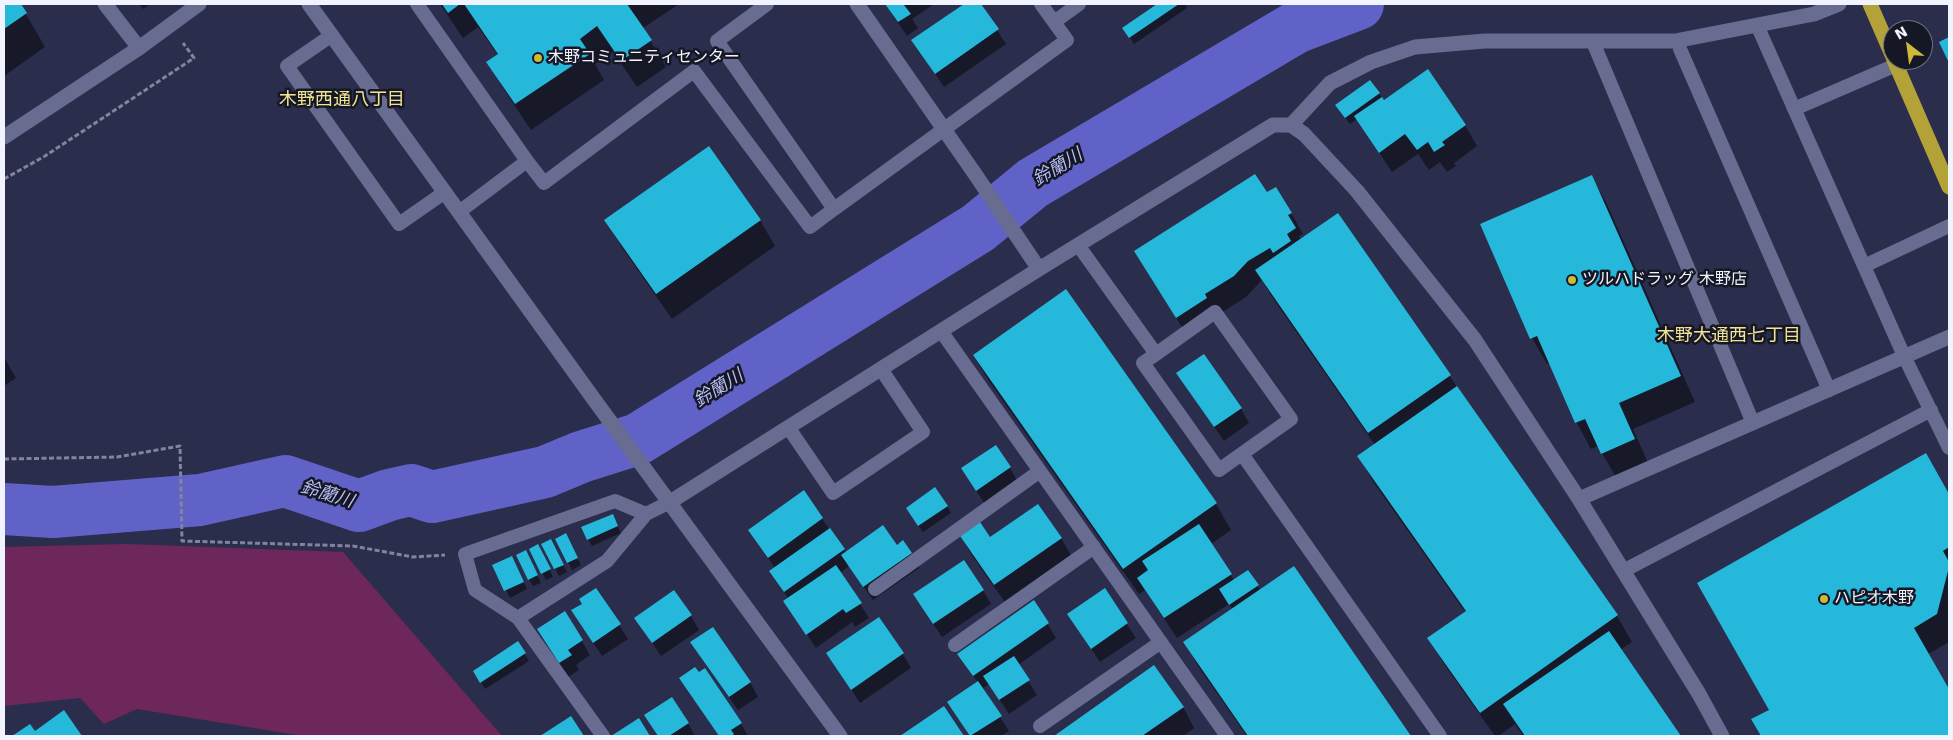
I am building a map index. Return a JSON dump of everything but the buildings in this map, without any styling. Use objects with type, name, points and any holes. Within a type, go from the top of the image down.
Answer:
[{"type":"highway","points":[[1870,4],[1883,35]]},
{"type":"highway","points":[[1898,70],[1949,187]]},
{"type":"street","points":[[105,4],[139,48]]},
{"type":"street","points":[[4,137],[139,48],[198,4]]},
{"type":"street","points":[[309,4],[592,398],[840,736]]},
{"type":"street","points":[[857,4],[1039,269]]},
{"type":"street","points":[[1291,125],[1330,83],[1371,62],[1415,47],[1485,41],[1676,41],[1814,14],[1839,4]]},
{"type":"street","points":[[670,502],[1039,269],[1273,125],[1291,125],[1304,134],[1357,191],[1475,340],[1579,499],[1699,694],[1722,736]]},
{"type":"street","points":[[1579,499],[1949,337]]},
{"type":"lane","points":[[417,4],[544,183],[694,72],[810,227],[1067,40],[1041,4]]},
{"type":"lane","points":[[767,4],[717,41],[834,209]]},
{"type":"lane","points":[[1054,22],[1078,4]]},
{"type":"lane","points":[[1757,25],[1904,356],[1949,448]]},
{"type":"lane","points":[[332,35],[287,66],[399,224],[444,192]]},
{"type":"lane","points":[[1593,42],[1753,423]]},
{"type":"lane","points":[[1680,49],[1829,390]]},
{"type":"lane","points":[[1794,109],[1883,66]]},
{"type":"lane","points":[[458,212],[527,161]]},
{"type":"lane","points":[[1864,266],[1949,226]]},
{"type":"lane","points":[[1078,245],[1156,354]]},
{"type":"lane","points":[[1215,312],[1291,419],[1219,470],[1143,364],[1156,354],[1215,312]]},
{"type":"lane","points":[[941,331],[1227,736]]},
{"type":"lane","points":[[788,427],[832,493],[923,432],[881,369]]},
{"type":"lane","points":[[1623,570],[1931,410]]},
{"type":"lane","points":[[1242,454],[1440,736]]},
{"type":"lane","points":[[875,589],[1040,471]]},
{"type":"lane","points":[[603,736],[518,618],[475,590],[466,554],[616,502],[646,514]]},
{"type":"lane","points":[[518,618],[608,561],[646,514],[670,502]]},
{"type":"lane","points":[[955,646],[1094,547]]},
{"type":"lane","points":[[1040,726],[1161,642]]},
{"type":"path","points":[[4,180],[45,156],[194,58],[170,25]]},
{"type":"path","points":[[4,460],[117,457],[180,446],[182,542],[353,546],[413,557],[466,554]]},
{"type":"shaded area","points":[[126,544],[343,552],[502,736],[303,736],[137,709],[104,724],[80,698],[4,706],[4,547]]},
{"type":"waterway","name":"鈴蘭川","points":[[4,509],[53,512],[200,500],[285,481],[359,506],[389,495],[411,490],[432,497],[545,472],[581,457],[638,439],[978,228],[1033,183],[1295,28],[1358,4]]},
{"type":"place","name":"木野コミュニティセンター","points":[[538,58]]},
{"type":"place","name":"ツルハドラッグ 木野店","points":[[1572,280]]},
{"type":"place","name":"ハピオ木野","points":[[1824,599]]},
{"type":"district","name":"木野西通八丁目","points":[[342,100]]},
{"type":"district","name":"木野大通西七丁目","points":[[1729,336]]}]
